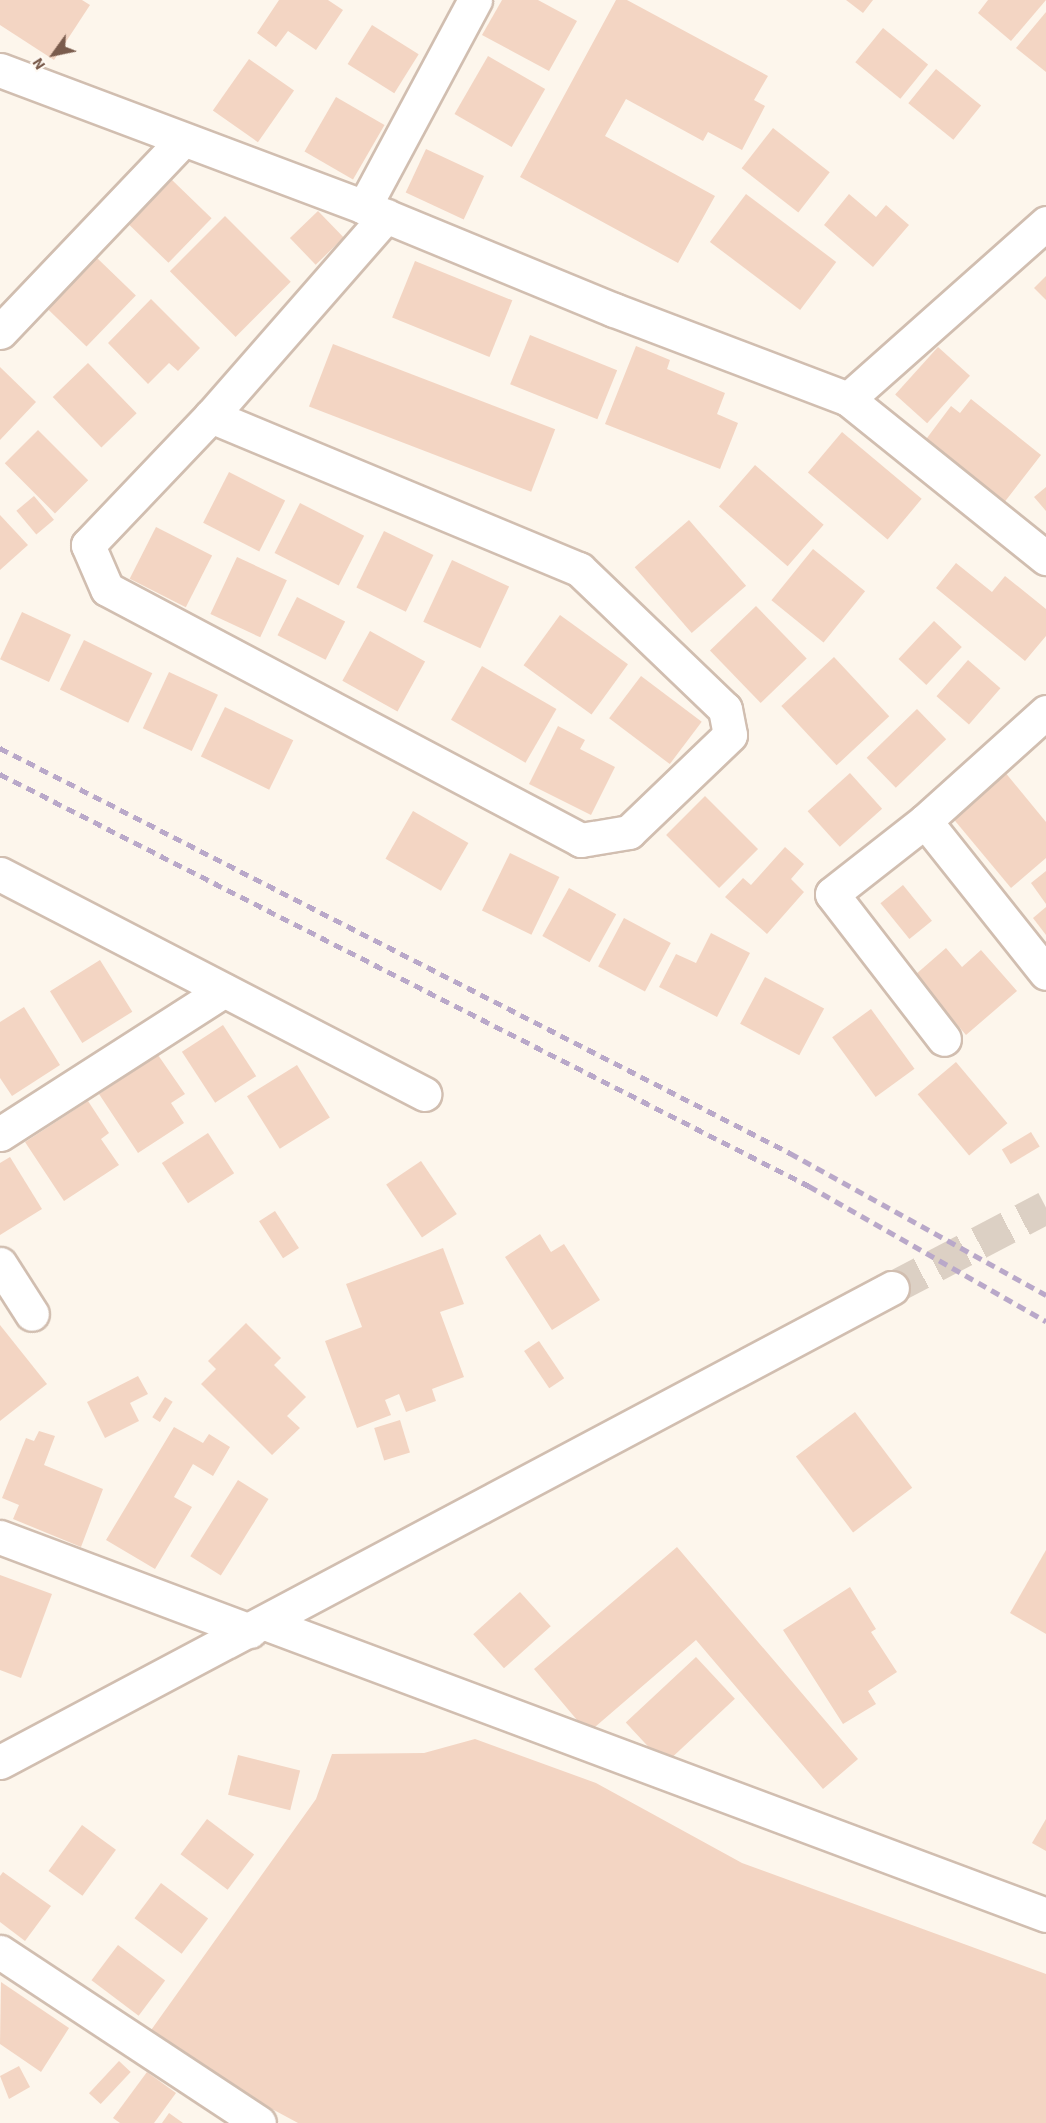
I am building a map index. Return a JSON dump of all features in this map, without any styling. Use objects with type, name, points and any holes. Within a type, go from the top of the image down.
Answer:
[{"type":"street","points":[[211,417],[579,569],[725,709],[730,735],[629,832],[580,840],[107,589],[88,545],[211,417],[375,212],[474,0]]},
{"type":"street","points":[[0,70],[375,212],[614,310],[848,399],[1046,558]]},
{"type":"street","points":[[0,332],[183,140]]},
{"type":"street","points":[[848,399],[1046,223]]},
{"type":"street","points":[[944,1039],[832,894],[925,821],[1046,712]]},
{"type":"street","points":[[925,821],[1046,973]]},
{"type":"street","points":[[0,874],[424,1094]]},
{"type":"street","points":[[0,1134],[224,990]]},
{"type":"street","points":[[0,1264],[32,1314]]},
{"type":"street","points":[[0,1762],[258,1627],[892,1288]]},
{"type":"street","points":[[0,1537],[258,1627],[1046,1915]]},
{"type":"street","points":[[0,1952],[259,2123]]},
{"type":"building","points":[[0,0],[82,0],[90,5],[54,60],[0,25]]},
{"type":"building","points":[[279,0],[328,0],[343,10],[316,50],[288,31],[276,47],[257,33]]},
{"type":"building","points":[[502,0],[538,0],[577,21],[549,71],[482,35]]},
{"type":"building","points":[[616,0],[627,0],[768,76],[754,100],[765,106],[742,150],[708,132],[703,141],[626,99],[605,136],[715,196],[678,263],[520,177]]},
{"type":"building","points":[[846,0],[873,0],[863,13]]},
{"type":"building","points":[[988,0],[1046,0],[1011,41],[978,13]]},
{"type":"building","points":[[1046,12],[1046,72],[1016,48]]},
{"type":"building","points":[[372,25],[419,54],[394,93],[348,64]]},
{"type":"building","points":[[883,28],[928,65],[900,99],[855,62]]},
{"type":"building","points":[[488,56],[545,89],[512,147],[454,114]]},
{"type":"building","points":[[249,59],[294,91],[258,142],[213,111]]},
{"type":"building","points":[[936,69],[981,106],[953,140],[908,103]]},
{"type":"building","points":[[336,97],[384,125],[353,180],[304,152]]},
{"type":"building","points":[[773,128],[830,172],[798,213],[742,168]]},
{"type":"building","points":[[426,149],[484,176],[464,220],[406,193]]},
{"type":"building","points":[[172,180],[212,218],[168,263],[129,225]]},
{"type":"building","points":[[746,194],[836,262],[800,310],[710,242]]},
{"type":"building","points":[[849,194],[876,217],[886,205],[909,225],[873,267],[824,225]]},
{"type":"building","points":[[318,211],[344,238],[316,265],[290,238]]},
{"type":"building","points":[[225,216],[291,282],[236,337],[170,271]]},
{"type":"building","points":[[97,258],[136,296],[87,347],[48,309]]},
{"type":"building","points":[[415,261],[512,300],[490,357],[392,318]]},
{"type":"building","points":[[1046,276],[1046,300],[1034,288]]},
{"type":"building","points":[[151,299],[200,348],[178,371],[169,363],[148,384],[108,343]]},
{"type":"building","points":[[530,335],[617,370],[597,419],[510,384]]},
{"type":"building","points":[[333,344],[555,429],[531,492],[309,407]]},
{"type":"building","points":[[636,346],[670,360],[667,369],[725,393],[717,414],[738,423],[720,469],[605,424]]},
{"type":"building","points":[[938,347],[970,376],[927,423],[895,395]]},
{"type":"building","points":[[88,363],[137,413],[101,447],[53,397]]},
{"type":"building","points":[[0,367],[36,402],[0,440]]},
{"type":"building","points":[[971,399],[1041,455],[1003,504],[924,442],[951,406],[960,413]]},
{"type":"building","points":[[38,430],[88,480],[55,513],[5,463]]},
{"type":"building","points":[[842,432],[922,499],[888,539],[808,473]]},
{"type":"building","points":[[755,465],[824,525],[788,566],[719,507]]},
{"type":"building","points":[[229,472],[285,501],[259,551],[203,523]]},
{"type":"building","points":[[1046,487],[1046,511],[1034,497]]},
{"type":"building","points":[[34,496],[54,520],[36,535],[16,511]]},
{"type":"building","points":[[300,503],[364,536],[339,586],[275,553]]},
{"type":"building","points":[[0,515],[28,545],[0,570]]},
{"type":"building","points":[[689,520],[746,586],[692,633],[635,567]]},
{"type":"building","points":[[156,527],[212,556],[186,607],[130,579]]},
{"type":"building","points":[[384,531],[433,555],[406,612],[356,588]]},
{"type":"building","points":[[813,549],[865,591],[824,642],[771,600]]},
{"type":"building","points":[[237,557],[287,580],[260,637],[210,614]]},
{"type":"building","points":[[452,560],[509,587],[480,648],[423,622]]},
{"type":"building","points":[[956,563],[992,592],[1005,576],[1046,609],[1046,636],[1025,661],[936,588]]},
{"type":"building","points":[[297,597],[345,622],[326,660],[277,635]]},
{"type":"building","points":[[756,606],[807,659],[761,703],[710,650]]},
{"type":"building","points":[[22,612],[71,635],[49,682],[0,659]]},
{"type":"building","points":[[560,615],[628,664],[592,715],[524,665]]},
{"type":"building","points":[[934,621],[962,647],[926,685],[899,659]]},
{"type":"building","points":[[370,631],[425,662],[397,711],[342,681]]},
{"type":"building","points":[[84,640],[152,673],[128,723],[60,689]]},
{"type":"building","points":[[834,657],[889,716],[837,765],[781,706]]},
{"type":"building","points":[[968,660],[1000,688],[969,724],[937,696]]},
{"type":"building","points":[[482,666],[556,709],[525,763],[451,720]]},
{"type":"building","points":[[169,672],[218,695],[192,751],[143,728]]},
{"type":"building","points":[[641,676],[702,722],[670,764],[609,718]]},
{"type":"building","points":[[225,707],[293,740],[269,790],[201,756]]},
{"type":"building","points":[[917,709],[946,739],[896,788],[867,758]]},
{"type":"building","points":[[558,726],[585,740],[580,749],[615,767],[591,815],[529,784]]},
{"type":"building","points":[[1004,771],[1046,822],[1046,858],[1011,888],[951,816]]},
{"type":"building","points":[[850,773],[882,809],[840,847],[808,811]]},
{"type":"building","points":[[705,796],[758,849],[719,888],[666,835]]},
{"type":"building","points":[[413,811],[468,843],[441,891],[386,859]]},
{"type":"building","points":[[785,847],[804,864],[791,879],[804,892],[767,934],[725,897],[743,878],[751,885]]},
{"type":"building","points":[[510,853],[559,877],[531,935],[482,911]]},
{"type":"building","points":[[1046,871],[1046,904],[1031,883]]},
{"type":"building","points":[[903,885],[932,921],[909,939],[880,903]]},
{"type":"building","points":[[569,888],[616,914],[590,962],[542,936]]},
{"type":"building","points":[[1046,907],[1046,935],[1033,918]]},
{"type":"building","points":[[624,918],[671,943],[645,991],[598,967]]},
{"type":"building","points":[[711,933],[750,953],[717,1017],[659,987],[676,954],[696,963]]},
{"type":"building","points":[[946,948],[962,967],[981,950],[1017,991],[966,1035],[915,975]]},
{"type":"building","points":[[100,960],[132,1012],[82,1043],[50,991]]},
{"type":"building","points":[[765,977],[824,1008],[799,1055],[740,1024]]},
{"type":"building","points":[[24,1007],[60,1065],[12,1096],[0,1078],[0,1022]]},
{"type":"building","points":[[871,1009],[914,1069],[876,1097],[832,1037]]},
{"type":"building","points":[[223,1025],[256,1076],[215,1103],[182,1052]]},
{"type":"building","points":[[158,1055],[185,1094],[171,1103],[184,1123],[138,1153],[99,1094]]},
{"type":"building","points":[[956,1062],[1007,1123],[969,1155],[918,1094]]},
{"type":"building","points":[[297,1065],[330,1118],[280,1149],[247,1096]]},
{"type":"building","points":[[88,1101],[109,1133],[101,1139],[119,1165],[64,1201],[25,1142]]},
{"type":"building","points":[[1031,1132],[1040,1147],[1011,1164],[1002,1150]]},
{"type":"building","points":[[208,1133],[234,1173],[188,1203],[162,1163]]},
{"type":"building","points":[[10,1157],[42,1209],[0,1235],[0,1163]]},
{"type":"building","points":[[421,1161],[457,1214],[422,1238],[386,1184]]},
{"type":"building","points":[[275,1211],[299,1248],[283,1258],[259,1221]]},
{"type":"building","points":[[540,1234],[551,1252],[564,1244],[600,1300],[552,1330],[505,1257]]},
{"type":"building","points":[[443,1248],[464,1304],[440,1312],[464,1377],[432,1389],[436,1401],[406,1412],[399,1394],[385,1400],[391,1415],[357,1428],[325,1341],[362,1327],[346,1284]]},
{"type":"building","points":[[246,1323],[281,1358],[274,1365],[306,1397],[287,1416],[300,1428],[272,1455],[201,1384],[216,1369],[208,1361]]},
{"type":"building","points":[[0,1325],[47,1384],[0,1421]]},
{"type":"building","points":[[539,1341],[564,1378],[549,1388],[524,1351]]},
{"type":"building","points":[[138,1376],[148,1394],[130,1403],[139,1421],[105,1438],[87,1402]]},
{"type":"building","points":[[165,1397],[173,1402],[160,1422],[152,1417]]},
{"type":"building","points":[[855,1412],[912,1488],[853,1532],[796,1457]]},
{"type":"building","points":[[400,1420],[410,1453],[384,1460],[374,1428]]},
{"type":"building","points":[[174,1427],[203,1443],[209,1434],[230,1447],[213,1476],[193,1464],[174,1497],[192,1507],[155,1569],[106,1540]]},
{"type":"building","points":[[39,1431],[55,1436],[44,1465],[103,1489],[81,1547],[13,1519],[19,1505],[2,1498],[26,1438],[34,1441]]},
{"type":"building","points":[[238,1480],[269,1499],[221,1575],[190,1556]]},
{"type":"building","points":[[677,1547],[858,1759],[823,1789],[696,1640],[588,1733],[534,1669]]},
{"type":"building","points":[[1046,1550],[1046,1634],[1010,1613]]},
{"type":"building","points":[[0,1575],[52,1594],[21,1678],[0,1670]]},
{"type":"building","points":[[850,1587],[876,1629],[871,1632],[897,1672],[868,1691],[876,1704],[843,1724],[783,1630]]},
{"type":"building","points":[[520,1592],[551,1626],[504,1668],[473,1634]]},
{"type":"building","points":[[696,1657],[735,1699],[665,1764],[626,1722]]},
{"type":"building","points":[[475,1739],[596,1783],[742,1863],[1046,1974],[1046,2123],[298,2123],[144,2040],[316,1799],[332,1754],[424,1753]]},
{"type":"building","points":[[238,1755],[300,1770],[290,1810],[228,1795]]},
{"type":"building","points":[[207,1819],[254,1855],[228,1890],[181,1854]]},
{"type":"building","points":[[1046,1819],[1046,1851],[1032,1843]]},
{"type":"building","points":[[82,1825],[116,1850],[82,1896],[48,1871]]},
{"type":"building","points":[[3,1872],[51,1906],[25,1941],[0,1922],[0,1876]]},
{"type":"building","points":[[161,1883],[208,1919],[182,1954],[135,1918]]},
{"type":"building","points":[[118,1945],[165,1981],[139,2016],[92,1980]]},
{"type":"building","points":[[1,1982],[69,2028],[41,2072],[0,2044]]},
{"type":"building","points":[[119,2061],[131,2072],[101,2104],[89,2093]]},
{"type":"building","points":[[19,2066],[30,2087],[9,2099],[0,2076]]},
{"type":"building","points":[[147,2072],[176,2093],[154,2123],[120,2123],[113,2118]]},
{"type":"building","points":[[169,2113],[183,2123],[162,2123]]},
{"type":"tunnel","points":[[892,1288],[1046,1207]]},
{"type":"railway","points":[[0,748],[790,1153],[1046,1295]]},
{"type":"railway","points":[[0,774],[809,1186],[1046,1321]]}]
